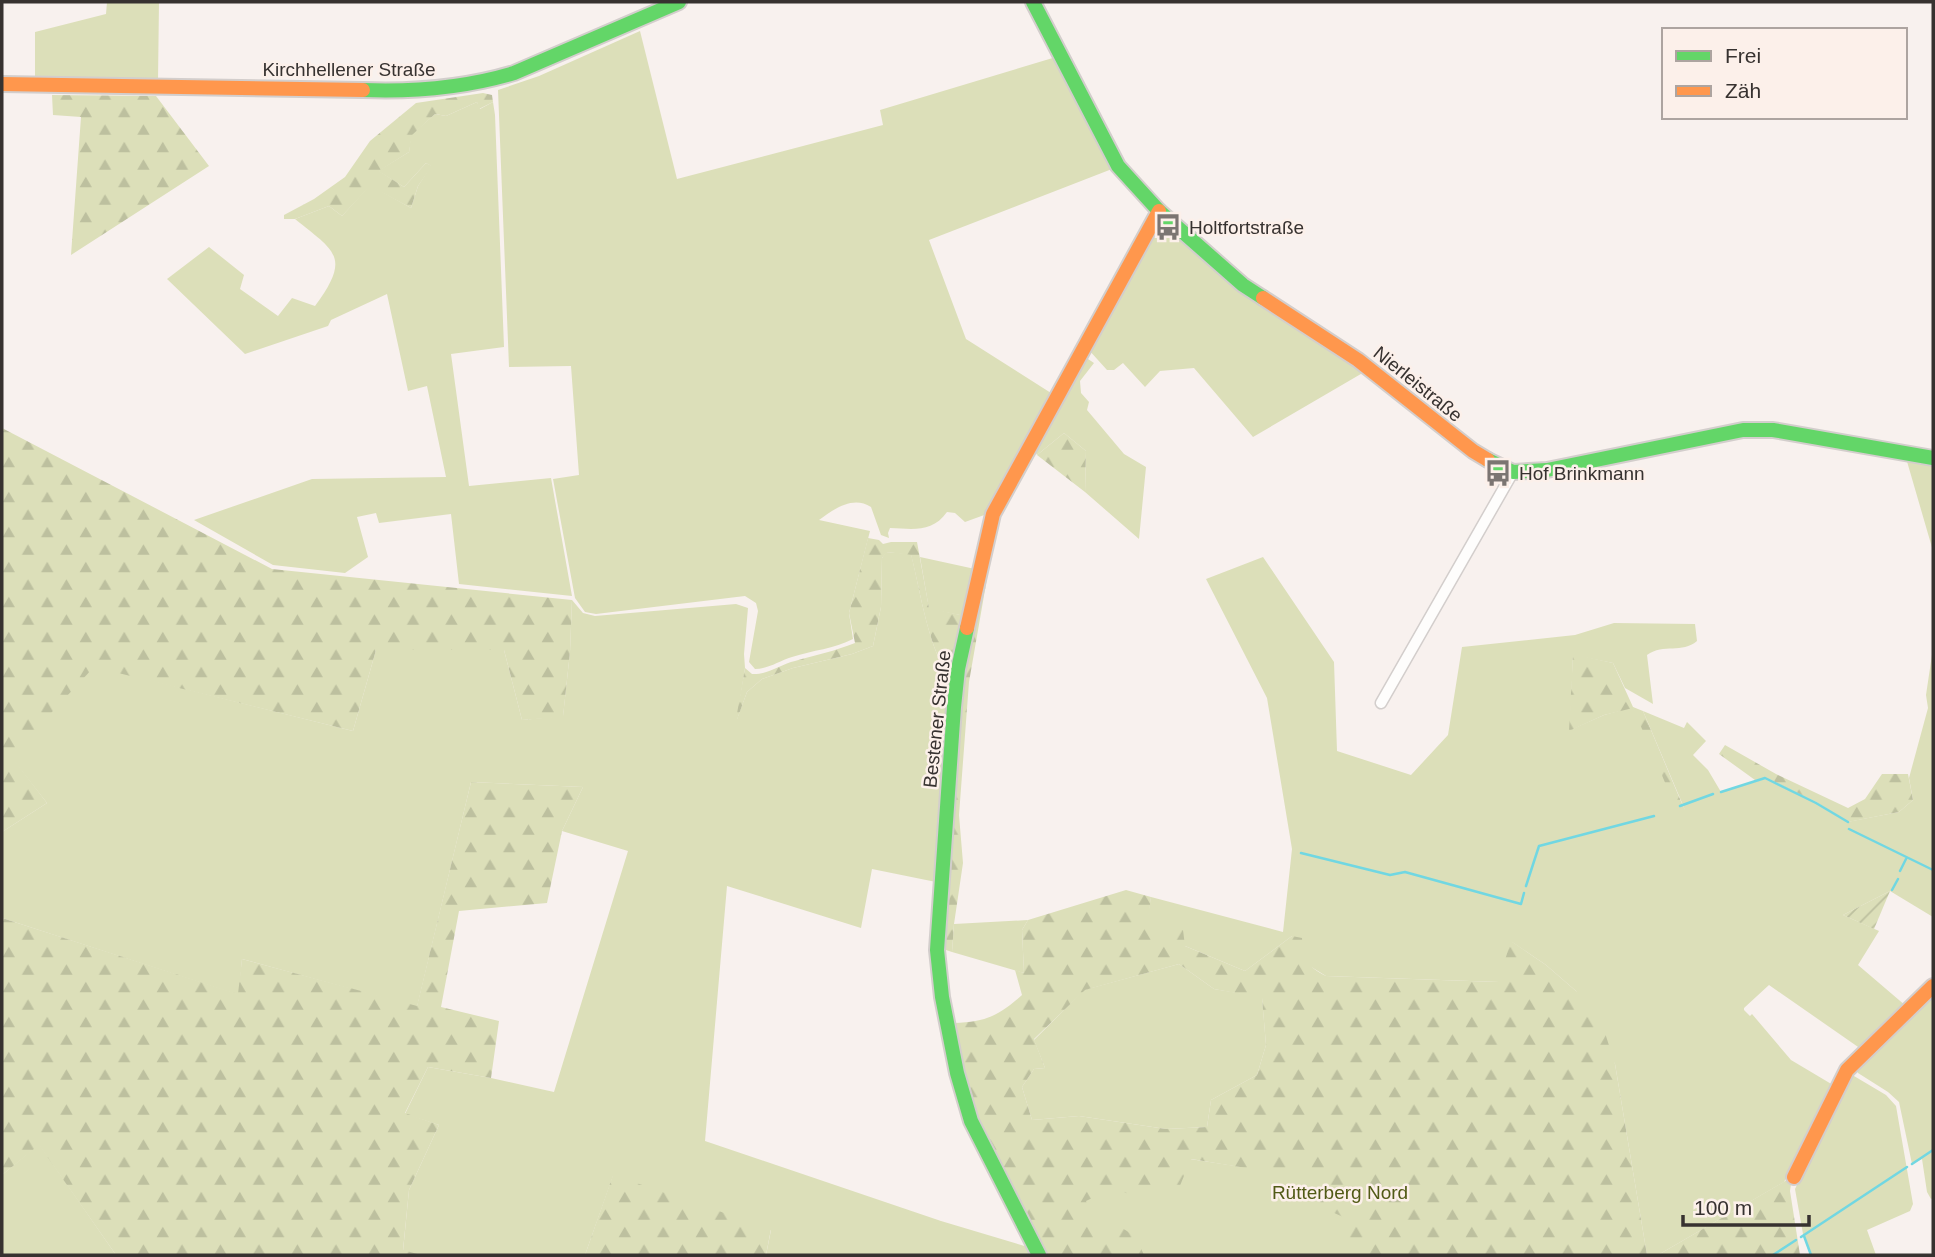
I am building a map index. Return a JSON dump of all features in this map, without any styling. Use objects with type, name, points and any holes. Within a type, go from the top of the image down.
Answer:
[{"type":"street","name":"Kirchhellener Straße","points":[[2,84],[380,90],[448,88],[482,83],[514,73],[679,2]]},
{"type":"street","name":"Nierleistraße","points":[[1033,2],[1118,166],[1159,211],[1243,285],[1368,367],[1473,452],[1513,472]]},
{"type":"street","name":"Bestener Straße","points":[[1039,1255],[971,1121],[957,1073],[942,998],[937,950],[958,669],[993,514],[1159,211]]},
{"type":"street","points":[[1381,703],[1513,472],[1547,470],[1662,444],[1753,430],[1804,434],[1933,458]]},
{"type":"street","points":[[1794,1177],[1847,1070],[1933,986]]},
{"type":"green space","points":[[107,2],[159,2],[158,80],[35,78],[35,32],[106,14]]},
{"type":"green space","points":[[640,31],[677,179],[883,125],[880,110],[1056,57],[1112,169],[929,240],[966,339],[1051,393],[987,514],[965,522],[955,513],[947,512],[928,527],[890,528],[889,538],[881,535],[871,507],[857,502],[844,505],[819,520],[870,531],[849,613],[853,639],[760,669],[755,669],[749,662],[758,611],[756,603],[745,596],[596,614],[585,612],[575,598],[553,479],[579,475],[571,366],[509,367],[498,90],[539,76]]},
{"type":"green space","points":[[483,93],[492,95],[493,102],[479,109],[477,102],[446,116],[435,114],[412,135],[409,152],[379,171],[404,187],[426,163],[432,166],[418,186],[411,208],[370,186],[342,216],[329,206],[295,219],[284,219],[284,215],[314,199],[345,177],[370,141],[416,103]]},
{"type":"green space","points":[[52,95],[156,96],[209,166],[71,255],[81,117],[53,115]]},
{"type":"green space","points":[[477,102],[480,109],[493,102],[495,115],[504,347],[451,354],[469,486],[551,478],[572,596],[459,584],[451,514],[379,523],[376,513],[357,517],[368,557],[345,573],[273,565],[194,520],[312,479],[446,477],[427,386],[408,391],[387,294],[331,320],[328,326],[245,354],[167,279],[209,247],[244,275],[240,289],[278,316],[292,298],[315,306],[333,276],[334,256],[329,248],[295,219],[329,206],[342,216],[370,185],[411,208],[418,186],[431,166],[426,163],[404,187],[378,171],[409,152],[411,135],[435,114],[446,116]]},
{"type":"green space","points":[[1163,223],[1366,371],[1253,437],[1194,368],[1160,371],[1145,387],[1123,363],[1114,370],[1107,370],[1088,349]]},
{"type":"green space","points":[[1085,357],[1094,363],[1080,381],[1081,393],[1089,402],[1087,410],[1124,454],[1146,467],[1139,539],[1085,492],[1086,451],[1064,433],[1037,455],[1034,449]]},
{"type":"green space","points":[[2,428],[272,569],[572,600],[563,717],[522,720],[504,650],[376,650],[353,731],[94,667],[11,756],[47,803],[2,832]]},
{"type":"green space","points":[[1064,433],[1086,451],[1085,492],[1037,455]]},
{"type":"green space","points":[[1906,458],[1933,462],[1933,551]]},
{"type":"green space","points":[[998,515],[969,682],[959,815],[963,863],[952,952],[940,948],[958,703]]},
{"type":"green space","points":[[868,538],[879,540],[883,544],[917,542],[929,608],[965,616],[952,681],[931,638],[911,555],[887,552],[882,558],[881,607],[873,646],[762,679],[747,692],[735,725],[745,668],[752,674],[764,673],[790,662],[855,643],[849,613]]},
{"type":"green space","points":[[886,552],[911,554],[931,637],[952,681],[936,882],[872,869],[861,928],[727,886],[705,1141],[941,1221],[1028,1247],[1030,1255],[766,1255],[771,1230],[613,1176],[585,1255],[421,1255],[403,1251],[409,1190],[439,1125],[405,1114],[428,1067],[554,1092],[628,851],[562,831],[583,787],[471,782],[417,1007],[242,959],[239,995],[2,918],[2,832],[47,803],[10,756],[94,666],[353,731],[376,650],[504,650],[522,720],[563,716],[572,600],[583,613],[595,616],[736,604],[748,608],[745,668],[737,719],[747,692],[762,679],[873,646],[881,607],[882,558]]},
{"type":"green space","points":[[920,557],[975,569],[965,616],[929,609]]},
{"type":"green space","points":[[1263,557],[1334,662],[1337,751],[1411,775],[1448,735],[1462,647],[1575,635],[1614,623],[1695,624],[1697,641],[1691,645],[1653,651],[1647,655],[1653,704],[1625,688],[1613,663],[1573,655],[1570,730],[1604,715],[1633,707],[1685,810],[1643,711],[1684,728],[1687,722],[1706,741],[1693,755],[1708,770],[1721,792],[1765,779],[1812,801],[1847,822],[1899,812],[1913,800],[1909,778],[1928,708],[1926,695],[1933,648],[1933,917],[1890,891],[1843,915],[1879,931],[1858,965],[1906,1006],[1861,1049],[1769,985],[1744,1008],[1791,1060],[1833,1085],[1784,1182],[1658,1255],[1647,1255],[1615,1064],[1576,991],[1546,965],[1512,942],[1499,982],[1326,976],[1308,965],[1292,936],[1245,971],[1185,946],[1147,921],[1151,897],[1283,932],[1292,849],[1267,698],[1206,579]]},
{"type":"green space","points":[[1573,654],[1613,663],[1633,707],[1643,711],[1685,811],[1679,815],[1633,708],[1604,715],[1569,731]]},
{"type":"green space","points":[[1725,745],[1776,774],[1848,808],[1865,799],[1882,774],[1908,774],[1913,800],[1899,812],[1848,822],[1818,803],[1769,779],[1755,780],[1719,754]]},
{"type":"green space","points":[[471,782],[583,787],[562,831],[547,903],[459,911],[441,1007],[499,1021],[491,1078],[428,1067],[405,1113],[439,1125],[409,1190],[403,1250],[421,1255],[116,1255],[39,1145],[2,1175],[2,918],[238,994],[242,959],[417,1006]]},
{"type":"green space","points":[[1126,890],[1151,897],[1148,921],[1183,930],[1185,946],[1245,971],[1292,936],[1302,938],[1307,961],[1326,976],[1498,982],[1511,941],[1546,965],[1576,991],[1605,1033],[1615,1064],[1647,1255],[1347,1255],[1350,1220],[1323,1208],[1305,1169],[1246,1168],[1191,1159],[1179,1188],[1134,1196],[1113,1188],[1086,1201],[1094,1223],[1125,1230],[1135,1239],[1144,1255],[1044,1255],[982,1140],[960,1072],[954,1023],[991,1016],[1022,995],[1015,970],[1024,973],[1022,930],[1028,920]],"holes":[[[1179,964],[1214,989],[1262,998],[1266,1045],[1257,1075],[1211,1100],[1207,1127],[1166,1129],[1079,1116],[1032,1120],[1022,1087],[1034,1069],[1045,1068],[1034,1039],[1085,990]]]},
{"type":"green space","points":[[1890,891],[1874,929],[1843,915]]},
{"type":"green space","points":[[1028,920],[1022,930],[1024,973],[952,952],[954,924]]},
{"type":"green space","points":[[1179,964],[1214,989],[1262,997],[1266,1045],[1257,1075],[1211,1100],[1207,1127],[1166,1129],[1079,1116],[1032,1120],[1022,1087],[1034,1069],[1045,1068],[1034,1040],[1084,990]]},
{"type":"green space","points":[[1933,993],[1931,1199],[1927,1192],[1922,1159],[1912,1164],[1899,1102],[1858,1073],[1856,1068]]},
{"type":"green space","points":[[1850,1076],[1886,1095],[1896,1106],[1913,1204],[1910,1211],[1867,1230],[1876,1255],[1810,1255],[1803,1234],[1795,1189]]},
{"type":"green space","name":"Rütterberg Nord","points":[[1284,1143],[1484,1255],[1100,1255],[1077,1182],[1190,1159],[1242,1167]]},
{"type":"green space","points":[[39,1144],[116,1255],[2,1255],[2,1175]]},
{"type":"green space","points":[[613,1175],[771,1229],[766,1255],[585,1255]]},
{"type":"green space","points":[[1792,1177],[1790,1191],[1800,1255],[1658,1255]]},
{"type":"waterway","points":[[1721,792],[1765,778],[1848,822]]},
{"type":"waterway","points":[[1680,806],[1713,794]]},
{"type":"waterway","points":[[1526,886],[1539,846],[1654,816]]},
{"type":"waterway","points":[[1849,829],[1933,870]]},
{"type":"waterway","points":[[1301,853],[1390,875],[1405,872],[1521,904],[1524,893]]},
{"type":"waterway","points":[[1900,871],[1906,859]]},
{"type":"waterway","points":[[1892,890],[1898,879]]},
{"type":"waterway","points":[[1912,1164],[1933,1150]]},
{"type":"waterway","points":[[1801,1237],[1907,1167]]},
{"type":"waterway","points":[[1804,1236],[1811,1255]]},
{"type":"waterway","points":[[1773,1255],[1796,1240]]},
{"type":"traffic: fast","points":[[363,90],[439,88],[514,73],[679,2]]},
{"type":"traffic: fast","points":[[1033,2],[1118,166],[1159,211],[1243,285],[1263,298]]},
{"type":"traffic: fast","points":[[1488,460],[1513,472],[1547,470],[1743,430],[1773,430],[1933,458]]},
{"type":"traffic: fast","points":[[967,628],[958,669],[954,707],[937,950],[942,997],[957,1073],[971,1121],[1039,1255]]},
{"type":"traffic: slow","points":[[2,84],[363,90]]},
{"type":"traffic: slow","points":[[967,628],[993,514],[1159,211]]},
{"type":"traffic: slow","points":[[1263,298],[1358,360],[1488,460]]},
{"type":"traffic: slow","points":[[1794,1177],[1847,1070],[1933,986]]},
{"type":"place","name":"Holtfortstraße","points":[[1168,227]]},
{"type":"place","name":"Hof Brinkmann","points":[[1498,473]]}]
